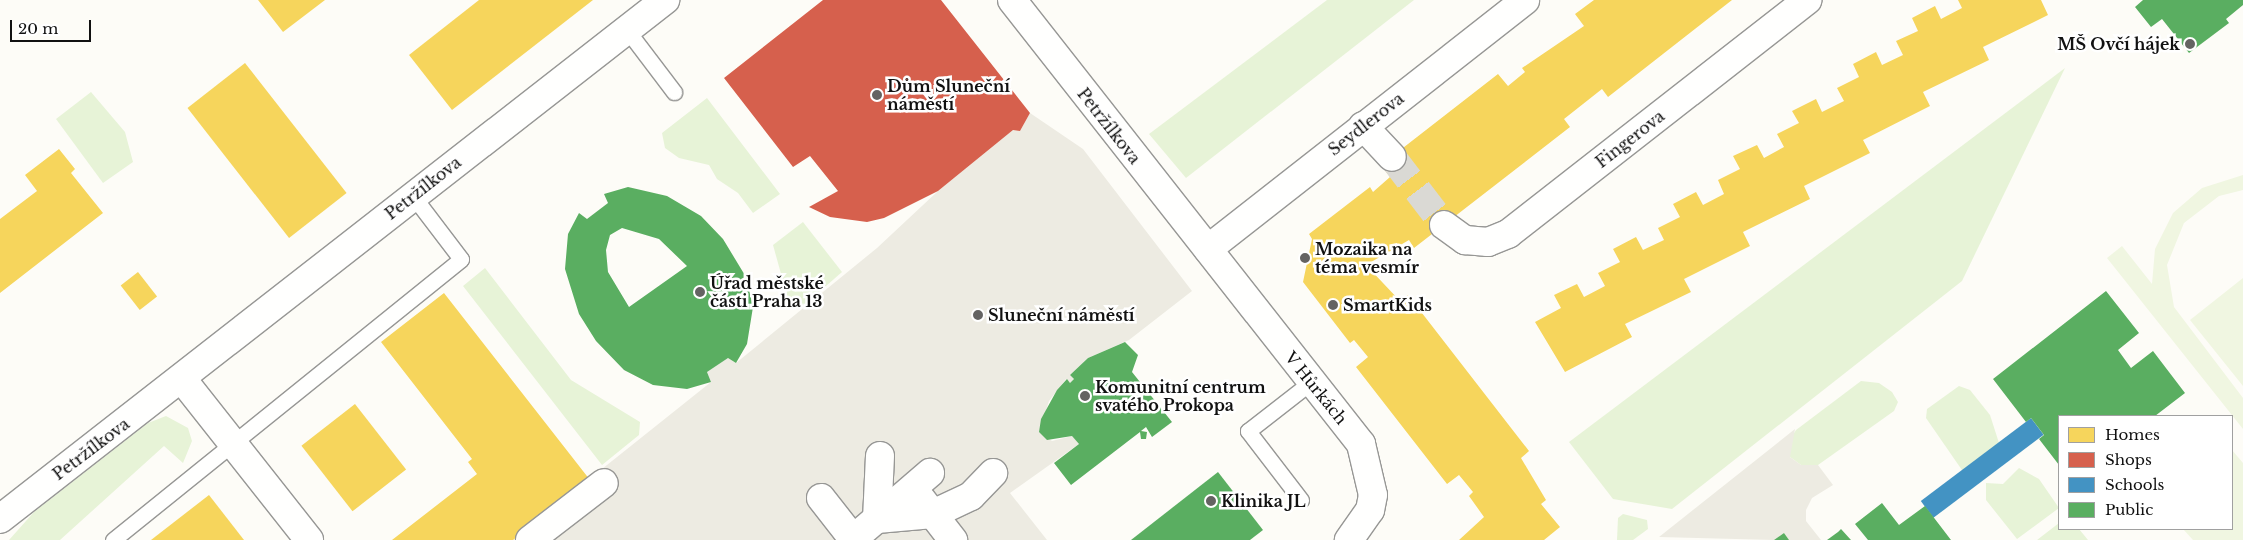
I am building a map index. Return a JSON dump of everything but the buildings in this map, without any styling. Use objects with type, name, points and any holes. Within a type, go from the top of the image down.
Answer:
[{"type":"street","name":"Petržílkova","points":[[0,519],[182,379],[665,0]]},
{"type":"street","name":"Petržílkova","points":[[1012,0],[1208,249]]},
{"type":"street","name":"Seydlerova","points":[[1208,249],[1525,0]]},
{"type":"street","name":"Fingerova","points":[[1444,225],[1465,240],[1488,242],[1508,234],[1808,0]]},
{"type":"street","points":[[1363,126],[1392,157]]},
{"type":"street","name":"V Hůrkách","points":[[1208,249],[1361,444],[1369,462],[1373,495],[1370,510],[1349,540]]},
{"type":"street","points":[[182,379],[233,440],[309,540]]},
{"type":"street","points":[[877,519],[880,456]]},
{"type":"street","points":[[877,519],[933,514],[971,496],[993,473]]},
{"type":"street","points":[[821,498],[853,539],[921,481],[933,514],[953,540]]},
{"type":"street","points":[[530,540],[604,483]]},
{"type":"lane","points":[[627,30],[674,92]]},
{"type":"lane","points":[[113,540],[233,440],[462,259],[413,196]]},
{"type":"lane","points":[[1301,500],[1248,431],[1311,382]]},
{"type":"green space","points":[[1327,0],[1414,0],[1186,178],[1149,134]]},
{"type":"green space","points":[[2065,68],[1962,281],[1672,509],[1613,499],[1569,442]]},
{"type":"green space","points":[[91,92],[125,132],[133,162],[103,183],[56,119]]},
{"type":"green space","points":[[707,98],[780,194],[753,213],[738,193],[717,179],[709,165],[679,158],[665,148],[662,133]]},
{"type":"green space","points":[[2243,175],[2243,190],[2219,196],[2184,223],[2167,265],[2174,307],[2243,398],[2243,429],[2107,258],[2122,246],[2152,284],[2155,249],[2173,213],[2202,188]]},
{"type":"green space","points":[[803,222],[842,272],[802,307],[788,299],[773,245]]},
{"type":"green space","points":[[485,268],[571,380],[640,422],[639,435],[602,465],[463,286]]},
{"type":"green space","points":[[2243,278],[2243,386],[2190,320]]},
{"type":"green space","points":[[1861,381],[1879,383],[1892,392],[1898,402],[1894,411],[1818,465],[1801,465],[1790,457],[1789,441],[1796,430]]},
{"type":"green space","points":[[1959,386],[1970,390],[1990,415],[1999,443],[1964,473],[1926,418],[1927,409]]},
{"type":"green space","points":[[166,416],[188,428],[192,441],[183,463],[164,446],[60,540],[9,540],[34,512],[148,423]]},
{"type":"green space","points":[[2233,451],[2243,463],[2243,540],[2193,540],[2184,530],[2233,530]]},
{"type":"green space","points":[[2019,468],[2039,479],[2058,509],[2017,539],[1986,500],[1986,483],[2003,484]]},
{"type":"green space","points":[[1623,514],[1647,520],[1648,529],[1633,540],[1617,540],[1618,518]]},
{"type":"green space","points":[[2058,524],[2058,530],[2080,530],[2088,540],[2037,540]]},
{"type":"shaded area","name":"Sluneční náměstí","points":[[1030,113],[1083,149],[1192,291],[1129,340],[1088,358],[1070,375],[1074,379],[1070,383],[1066,379],[1049,401],[1039,432],[1052,441],[1072,436],[1079,444],[1010,493],[1047,540],[513,540],[711,382],[707,372],[728,358],[736,363],[877,248],[938,191],[1013,130],[1020,131]]},
{"type":"shaded area","points":[[1795,429],[1790,457],[1801,465],[1818,465],[1833,485],[1812,498],[1806,510],[1806,521],[1821,540],[1789,540],[1784,533],[1774,540],[1659,537]]},
{"type":"tunnel","points":[[1392,157],[1444,225]]},
{"type":"place","name":"MŠ Ovčí hájek","points":[[2190,44]]},
{"type":"place","name":"Dům Sluneční náměstí","points":[[877,95]]},
{"type":"place","name":"Mozaika na téma vesmír","points":[[1305,258]]},
{"type":"place","name":"Úřad městské části Praha 13","points":[[700,292]]},
{"type":"place","name":"SmartKids","points":[[1333,305]]},
{"type":"place","name":"Sluneční náměstí","points":[[978,315]]},
{"type":"place","name":"Komunitní centrum svatého Prokopa","points":[[1085,396]]},
{"type":"place","name":"Klinika JL","points":[[1211,501]]}]
